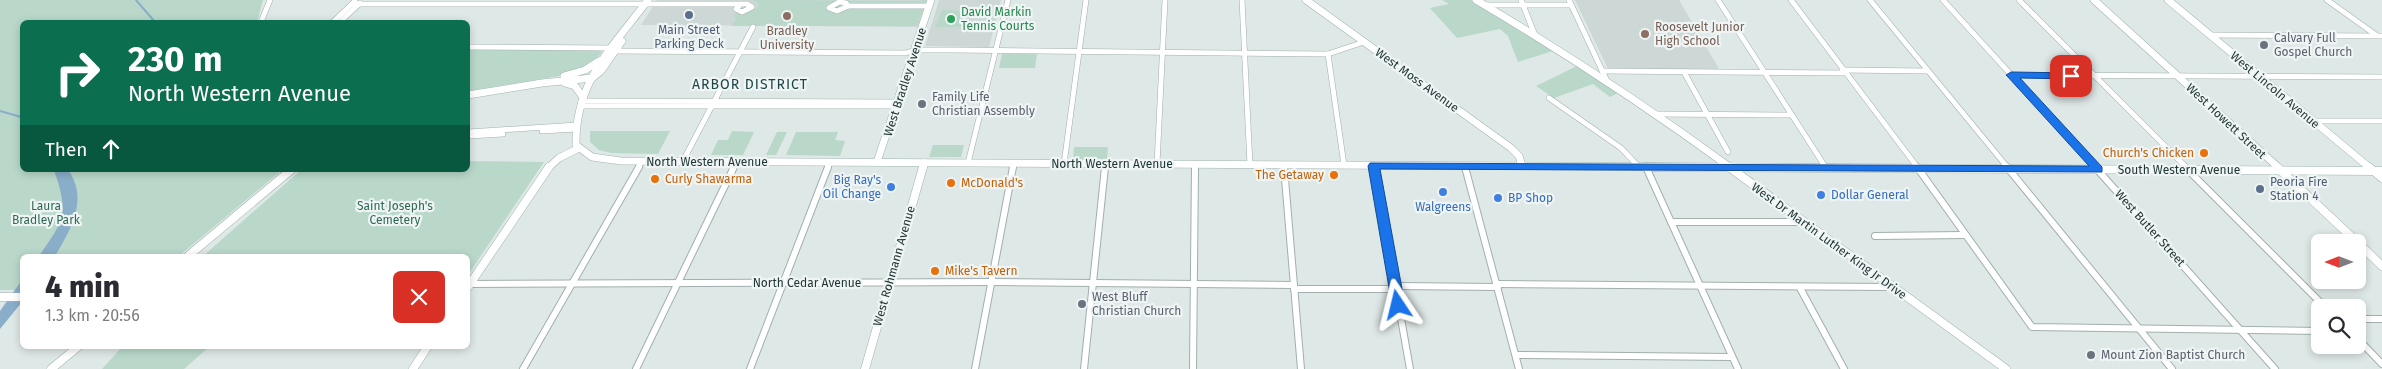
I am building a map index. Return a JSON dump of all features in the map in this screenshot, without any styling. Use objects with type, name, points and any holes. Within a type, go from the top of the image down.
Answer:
[{"type":"main road","name":"West Moss Avenue","points":[[1306,0],[1512,148],[1519,156],[1522,166]]},
{"type":"main road","name":"West Dr Martin Luther King Jr Drive","points":[[1476,0],[1535,35],[1657,114],[1891,287],[2006,369]]},
{"type":"main road","name":"West Howett Street","points":[[2094,0],[2179,76],[2347,234]]},
{"type":"main road","name":"West Lincoln Avenue","points":[[2168,0],[2382,178]]},
{"type":"main road","points":[[470,95],[536,84],[592,78],[602,71],[626,29],[646,2]]},
{"type":"main road","name":"West Bradley Avenue","points":[[877,162],[898,104],[912,51],[930,3]]},
{"type":"main road","points":[[536,84],[585,70],[614,49]]},
{"type":"main road","points":[[470,284],[539,180],[556,164],[580,150],[575,141],[581,101],[594,71],[604,57]]},
{"type":"main road","points":[[536,84],[574,84],[580,90],[581,101]]},
{"type":"main road","name":"North Western Avenue","points":[[580,150],[604,160],[683,162],[1642,166]]},
{"type":"main road","name":"West Rohmann Avenue","points":[[865,369],[924,163]]},
{"type":"main road","name":"South Western Avenue","points":[[1642,166],[2382,171]]},
{"type":"main road","points":[[190,254],[289,172]]},
{"type":"main road","points":[[184,254],[232,219]]},
{"type":"main road","name":"West Howett Street","points":[[2366,251],[2382,266]]},
{"type":"main road","points":[[3,297],[20,297]]},
{"type":"main road","points":[[52,369],[75,349]]},
{"type":"main road","points":[[413,369],[426,349]]},
{"type":"street","points":[[262,20],[270,0]]},
{"type":"street","points":[[968,163],[1008,0]]},
{"type":"street","points":[[1064,164],[1086,0]]},
{"type":"street","points":[[1157,164],[1166,0]]},
{"type":"street","points":[[1242,0],[1250,165]]},
{"type":"street","points":[[1718,0],[1826,168]]},
{"type":"street","points":[[1791,0],[1843,72],[1918,168],[2032,327],[2311,331]]},
{"type":"street","points":[[1870,0],[2172,369]]},
{"type":"street","name":"West Butler Street","points":[[1943,0],[2098,170],[2275,369]]},
{"type":"street","points":[[2019,0],[2191,170],[2317,299]]},
{"type":"street","points":[[2327,0],[2380,37]]},
{"type":"street","points":[[342,20],[358,2]]},
{"type":"street","points":[[336,20],[358,2],[646,2],[739,6]]},
{"type":"street","points":[[1522,2],[1535,35]]},
{"type":"street","points":[[1484,5],[1522,2],[1570,2],[1607,81]]},
{"type":"street","points":[[848,6],[930,3]]},
{"type":"street","points":[[683,162],[753,27]]},
{"type":"street","points":[[2209,35],[2380,37]]},
{"type":"street","points":[[470,46],[614,49],[1328,54],[1364,42]]},
{"type":"street","points":[[1328,54],[1344,165]]},
{"type":"street","points":[[1602,71],[1928,71]]},
{"type":"street","points":[[1684,72],[1728,152]]},
{"type":"street","points":[[2011,75],[2382,77]]},
{"type":"street","points":[[1549,98],[1621,148],[1642,166],[1671,222],[1738,369]]},
{"type":"street","points":[[581,101],[898,104]]},
{"type":"street","points":[[1657,114],[1792,115]]},
{"type":"street","points":[[2312,121],[2382,121]]},
{"type":"street","points":[[470,132],[576,127]]},
{"type":"street","points":[[470,136],[576,127]]},
{"type":"street","points":[[523,369],[642,161]]},
{"type":"street","points":[[636,369],[736,162]]},
{"type":"street","points":[[750,369],[830,162]]},
{"type":"street","points":[[975,369],[1014,164]]},
{"type":"street","points":[[1084,369],[1105,164]]},
{"type":"street","points":[[1193,369],[1195,164]]},
{"type":"street","points":[[1284,165],[1301,369]]},
{"type":"street","points":[[1374,166],[1410,369]]},
{"type":"street","points":[[1465,166],[1520,369]]},
{"type":"street","points":[[1671,222],[1803,222]]},
{"type":"street","points":[[1875,236],[1965,235]]},
{"type":"street","name":"North Cedar Avenue","points":[[470,285],[1092,282],[1396,288],[1497,286],[1891,287]]},
{"type":"street","points":[[1800,288],[1844,369]]},
{"type":"street","points":[[2366,319],[2382,319]]},
{"type":"street","points":[[2366,347],[2382,364]]},
{"type":"street","points":[[1516,355],[1732,357]]},
{"type":"shaded area","name":"Bradley University","points":[[657,0],[931,0],[923,27],[641,25]]},
{"type":"shaded area","points":[[939,0],[1001,0],[989,47],[925,46]]},
{"type":"shaded area","name":"Roosevelt Junior High School","points":[[1575,0],[1679,0],[1719,69],[1608,69]]},
{"type":"green space","name":"Laura Bradley Park","points":[[0,0],[263,0],[258,20],[20,20],[20,172],[280,172],[181,254],[20,254],[20,290],[0,290]]},
{"type":"green space","name":"Bradley University","points":[[752,0],[927,0],[917,26],[732,26],[737,17],[734,17],[736,12],[750,12],[758,8],[758,3]]},
{"type":"green space","points":[[1442,0],[1473,0],[1553,51],[1518,62],[1508,36],[1500,29],[1457,38],[1430,8],[1449,4]]},
{"type":"green space","name":"David Markin Tennis Courts","points":[[942,10],[966,11],[961,27],[935,27]]},
{"type":"green space","points":[[470,49],[599,50],[602,52],[595,61],[571,74],[470,91]]},
{"type":"green space","points":[[1002,54],[1037,54],[1035,68],[999,68]]},
{"type":"green space","points":[[1577,66],[1618,93],[1610,97],[1593,84],[1554,98],[1536,86]]},
{"type":"green space","points":[[590,131],[670,131],[658,154],[611,153],[599,150],[590,142]]},
{"type":"green space","points":[[732,131],[754,132],[743,155],[711,155],[718,140],[728,140]]},
{"type":"green space","points":[[777,132],[787,132],[776,155],[766,155]]},
{"type":"green space","points":[[796,132],[838,132],[835,140],[845,141],[840,156],[786,155]]},
{"type":"green space","points":[[933,145],[964,145],[961,157],[929,157]]},
{"type":"green space","points":[[1074,147],[1108,147],[1107,159],[1073,159]]},
{"type":"green space","name":"Saint Joseph's Cemetery","points":[[470,161],[544,162],[470,272],[470,254],[205,254],[299,172],[470,172]]},
{"type":"green space","points":[[120,349],[207,349],[184,369],[102,369]]},
{"type":"water","points":[[55,172],[69,172],[77,192],[75,214],[67,236],[56,254],[40,254],[62,216],[63,207]]},
{"type":"water","points":[[20,283],[20,304],[0,329],[0,311]]},
{"type":"waterway","points":[[136,0],[153,20]]},
{"type":"waterway","points":[[0,111],[20,117]]},
{"type":"place","name":"Main Street Parking Deck","points":[[689,15]]},
{"type":"place","name":"Bradley University","points":[[787,16]]},
{"type":"place","name":"David Markin Tennis Courts","points":[[951,19]]},
{"type":"place","name":"Roosevelt Junior High School","points":[[1645,34]]},
{"type":"place","name":"Calvary Full Gospel Church","points":[[2264,45]]},
{"type":"place","name":"Family Life Christian Assembly","points":[[922,104]]},
{"type":"place","name":"Church's Chicken","points":[[2204,153]]},
{"type":"place","name":"The Getaway","points":[[1334,175]]},
{"type":"place","name":"Curly Shawarma","points":[[655,179]]},
{"type":"place","name":"McDonald's","points":[[951,183]]},
{"type":"place","name":"Big Ray's Oil Change","points":[[891,187]]},
{"type":"place","name":"Peoria Fire Station 4","points":[[2260,189]]},
{"type":"place","name":"Walgreens","points":[[1443,192]]},
{"type":"place","name":"Dollar General","points":[[1821,195]]},
{"type":"place","name":"BP Shop","points":[[1498,198]]},
{"type":"place","name":"Mike's Tavern","points":[[935,271]]},
{"type":"place","name":"West Bluff Christian Church","points":[[1082,304]]},
{"type":"place","name":"Mount Zion Baptist Church","points":[[2091,355]]},
{"type":"district","name":"ARBOR DISTRICT","points":[[750,84]]},
{"type":"route","points":[[1398,305],[1374,166],[2098,170],[2011,75],[2071,76]]}]
